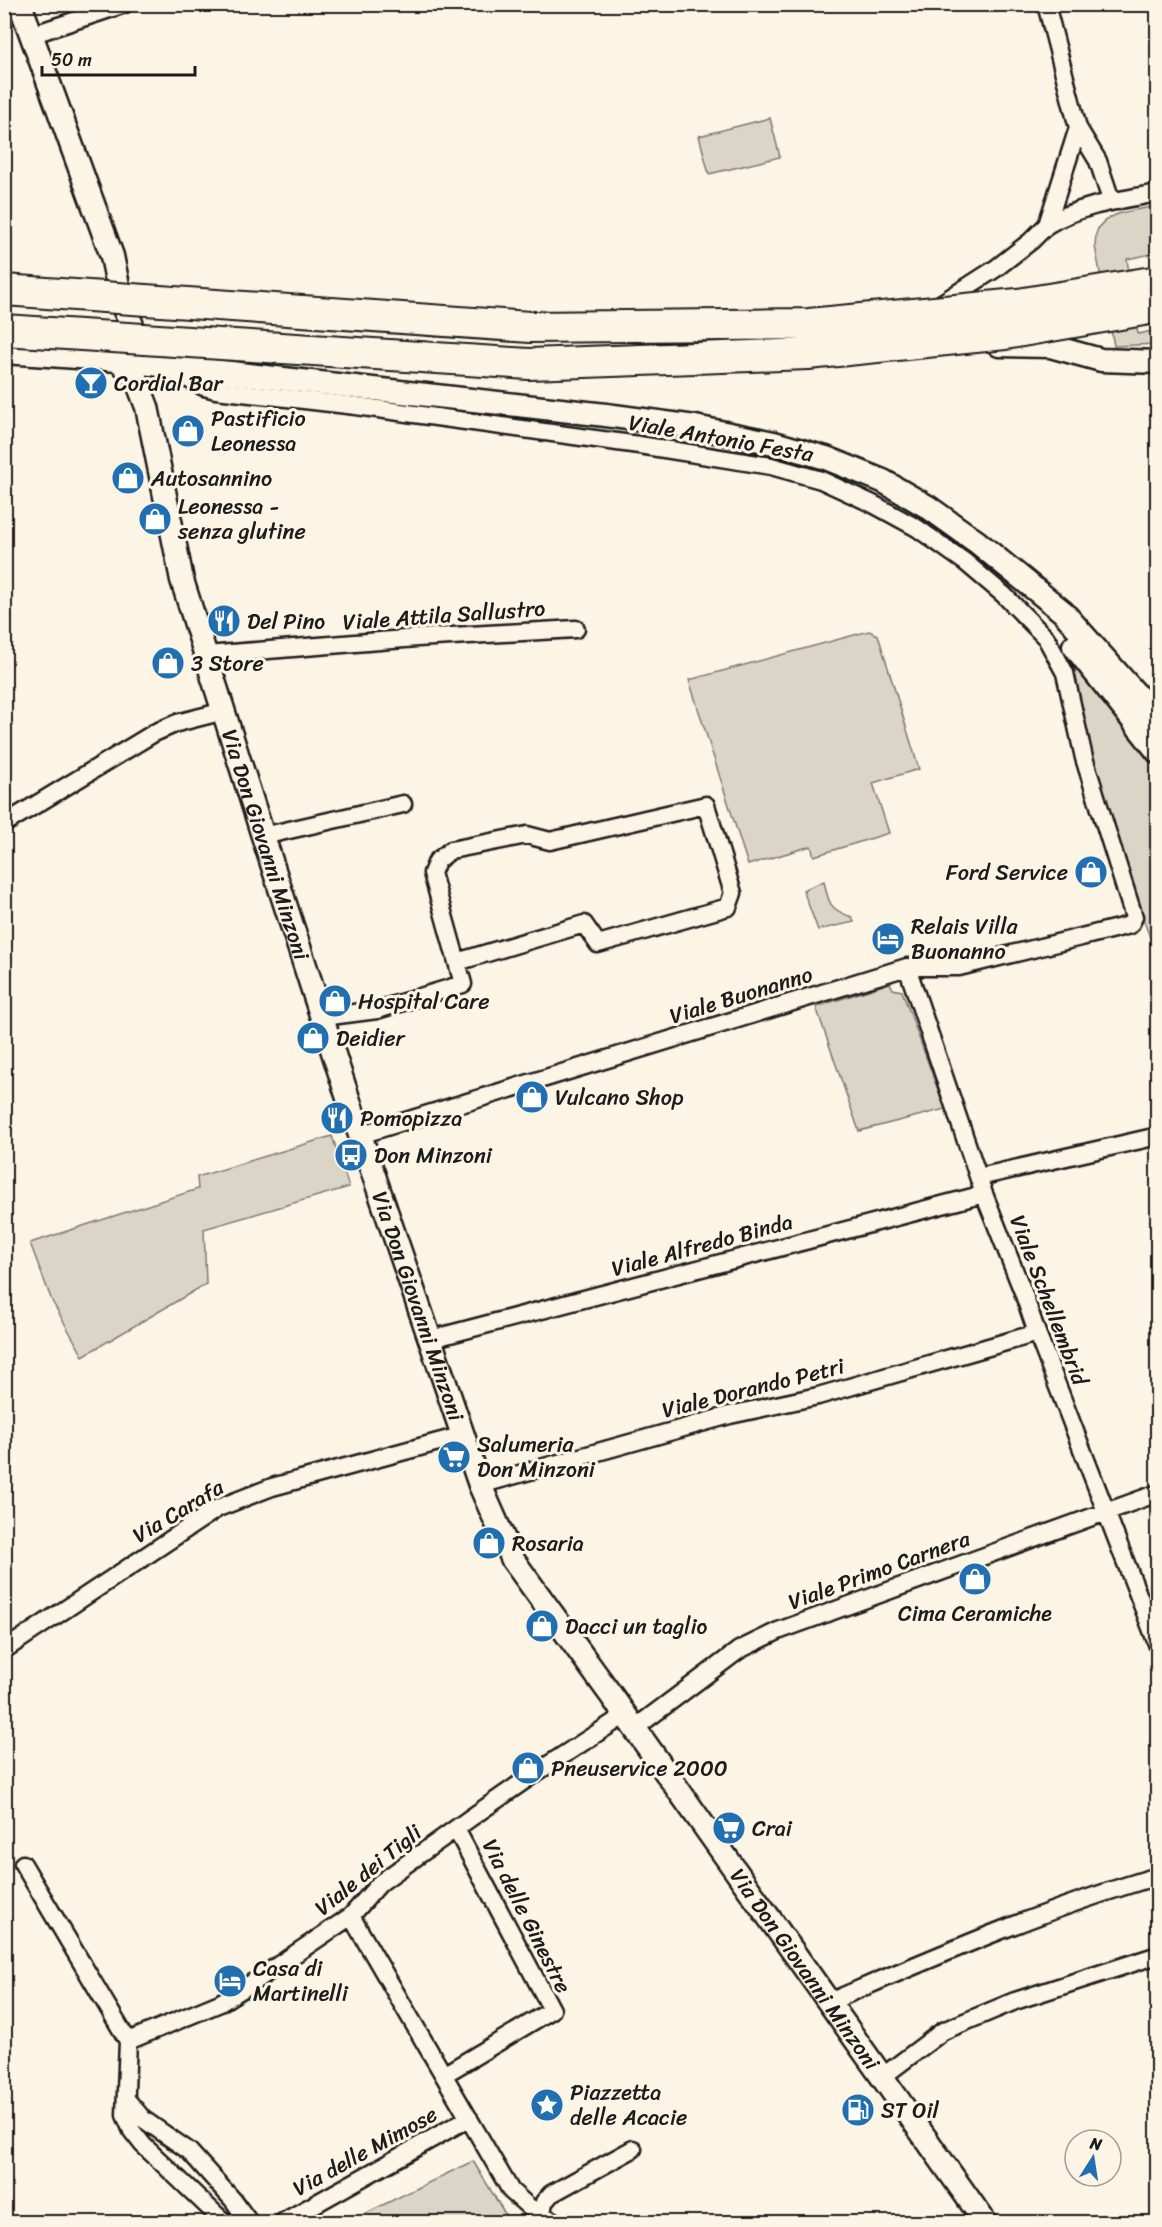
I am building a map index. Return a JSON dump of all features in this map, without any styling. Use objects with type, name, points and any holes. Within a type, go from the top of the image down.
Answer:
[{"type":"highway","points":[[4,290],[530,327],[809,324],[1018,304],[1153,295],[1005,334],[808,354],[530,364],[4,330]]},
{"type":"street","points":[[20,4],[112,256],[122,318]]},
{"type":"street","points":[[31,35],[125,4]]},
{"type":"street","points":[[1046,4],[1078,128],[1098,161],[1110,197],[1118,201]]},
{"type":"street","points":[[1047,225],[1078,128]]},
{"type":"street","points":[[883,340],[995,269],[1031,241],[1047,225],[1069,213],[1158,193]]},
{"type":"street","points":[[4,316],[122,318],[531,352],[810,347],[883,340],[1050,346],[1101,360],[1158,362]]},
{"type":"street","points":[[4,352],[159,365],[606,415],[695,427],[774,443],[826,458],[883,481],[928,507],[1020,576],[1063,612],[1158,719]]},
{"type":"street","name":"Via Don Giovanni Minzoni","points":[[120,361],[137,381],[147,406],[182,580],[360,1135],[480,1485],[513,1560],[985,2223]]},
{"type":"street","name":"Via Don Giovanni Minzoni","points":[[147,406],[159,365]]},
{"type":"street","name":"Viale Antonio Festa","points":[[159,365],[204,387],[216,390],[583,437],[771,466],[821,480],[917,528],[965,562],[1004,595],[1046,638],[1065,673],[1084,758],[1134,917]]},
{"type":"street","points":[[1020,576],[1158,752]]},
{"type":"street","name":"Viale Attila Sallustro","points":[[206,655],[417,638],[576,629]]},
{"type":"street","points":[[4,824],[154,733],[177,723],[224,711]]},
{"type":"street","points":[[263,836],[403,804]]},
{"type":"street","points":[[323,1017],[377,1010],[463,984],[432,873],[437,861],[451,850],[526,835],[550,841],[706,805],[733,893],[728,908],[598,944],[584,924],[457,962]]},
{"type":"street","name":"Viale Buonanno","points":[[360,1135],[907,967],[959,967],[1130,925],[1134,917]]},
{"type":"street","name":"Viale Schellembrid","points":[[907,967],[984,1194],[1158,1646]]},
{"type":"street","points":[[979,1177],[1158,1136]]},
{"type":"street","name":"Viale Alfredo Binda","points":[[431,1339],[984,1194]]},
{"type":"street","name":"Viale Dorando Petri","points":[[480,1485],[730,1415],[818,1396],[1037,1333]]},
{"type":"street","name":"Via Carafa","points":[[4,1650],[218,1508],[272,1487],[464,1436]]},
{"type":"street","name":"Viale Primo Carnera","points":[[630,1722],[739,1650],[777,1631],[1158,1492]]},
{"type":"street","name":"Viale dei Tigli","points":[[128,2042],[220,2003],[351,1916],[381,1883],[531,1776],[630,1722]]},
{"type":"street","name":"Via delle Ginestre","points":[[445,2074],[552,2010],[456,1830]]},
{"type":"street","points":[[23,1864],[128,2042],[125,2115],[132,2132],[224,2223]]},
{"type":"street","points":[[829,2002],[1024,1921],[1102,1892],[1158,1876]]},
{"type":"street","points":[[351,1916],[511,2191],[529,2207],[549,2218]]},
{"type":"street","points":[[882,2077],[943,2031],[1015,2001],[1158,1954]]},
{"type":"street","points":[[126,2099],[143,2119],[189,2151],[233,2200],[249,2223]]},
{"type":"street","name":"Via delle Mimose","points":[[284,2223],[469,2118]]},
{"type":"street","points":[[549,2218],[544,2202],[551,2194],[633,2149]]},
{"type":"shaded area","points":[[770,118],[780,157],[709,174],[699,136]]},
{"type":"shaded area","points":[[1157,206],[1157,253],[1127,259],[1138,334],[1157,330],[1157,344],[1114,346],[1095,246],[1096,233],[1101,224],[1115,215]]},
{"type":"shaded area","points":[[869,631],[878,635],[919,769],[873,783],[889,833],[814,856],[811,846],[748,865],[689,680]]},
{"type":"shaded area","points":[[1068,658],[1157,770],[1157,957],[1110,827]]},
{"type":"shaded area","points":[[824,881],[831,905],[839,912],[852,917],[854,922],[818,930],[803,890]]},
{"type":"shaded area","points":[[890,983],[893,989],[902,991],[945,1109],[859,1131],[816,1007]]},
{"type":"shaded area","points":[[332,1136],[349,1187],[204,1229],[206,1284],[83,1356],[52,1301],[30,1243],[198,1189],[197,1177]]},
{"type":"shaded area","points":[[473,2161],[510,2222],[362,2222],[358,2217]]},
{"type":"place","name":"Cordial Bar","points":[[91,383]]},
{"type":"place","name":"Pastificio Leonessa","points":[[188,431]]},
{"type":"place","name":"Autosannino","points":[[128,478]]},
{"type":"place","name":"Leonessa - senza glutine","points":[[155,519]]},
{"type":"place","name":"Del Pino","points":[[224,621]]},
{"type":"place","name":"3 Store","points":[[168,663]]},
{"type":"place","name":"Ford Service","points":[[1091,872]]},
{"type":"place","name":"Relais Villa Buonanno","points":[[888,939]]},
{"type":"place","name":"Hospital Care","points":[[335,1001]]},
{"type":"place","name":"Deidier","points":[[313,1038]]},
{"type":"place","name":"Vulcano Shop","points":[[532,1097]]},
{"type":"place","name":"Pomopizza","points":[[337,1118]]},
{"type":"place","name":"Don Minzoni","points":[[351,1155]]},
{"type":"place","name":"Salumeria Don Minzoni","points":[[454,1457]]},
{"type":"place","name":"Rosaria","points":[[489,1543]]},
{"type":"place","name":"Cima Ceramiche","points":[[975,1579]]},
{"type":"place","name":"Dacci un taglio","points":[[542,1626]]},
{"type":"place","name":"Pneuservice 2000","points":[[528,1768]]},
{"type":"place","name":"Crai","points":[[729,1828]]},
{"type":"place","name":"Casa di Martinelli","points":[[230,1981]]},
{"type":"place","name":"Piazzetta delle Acacie","points":[[547,2105]]},
{"type":"place","name":"ST Oil","points":[[858,2110]]}]
